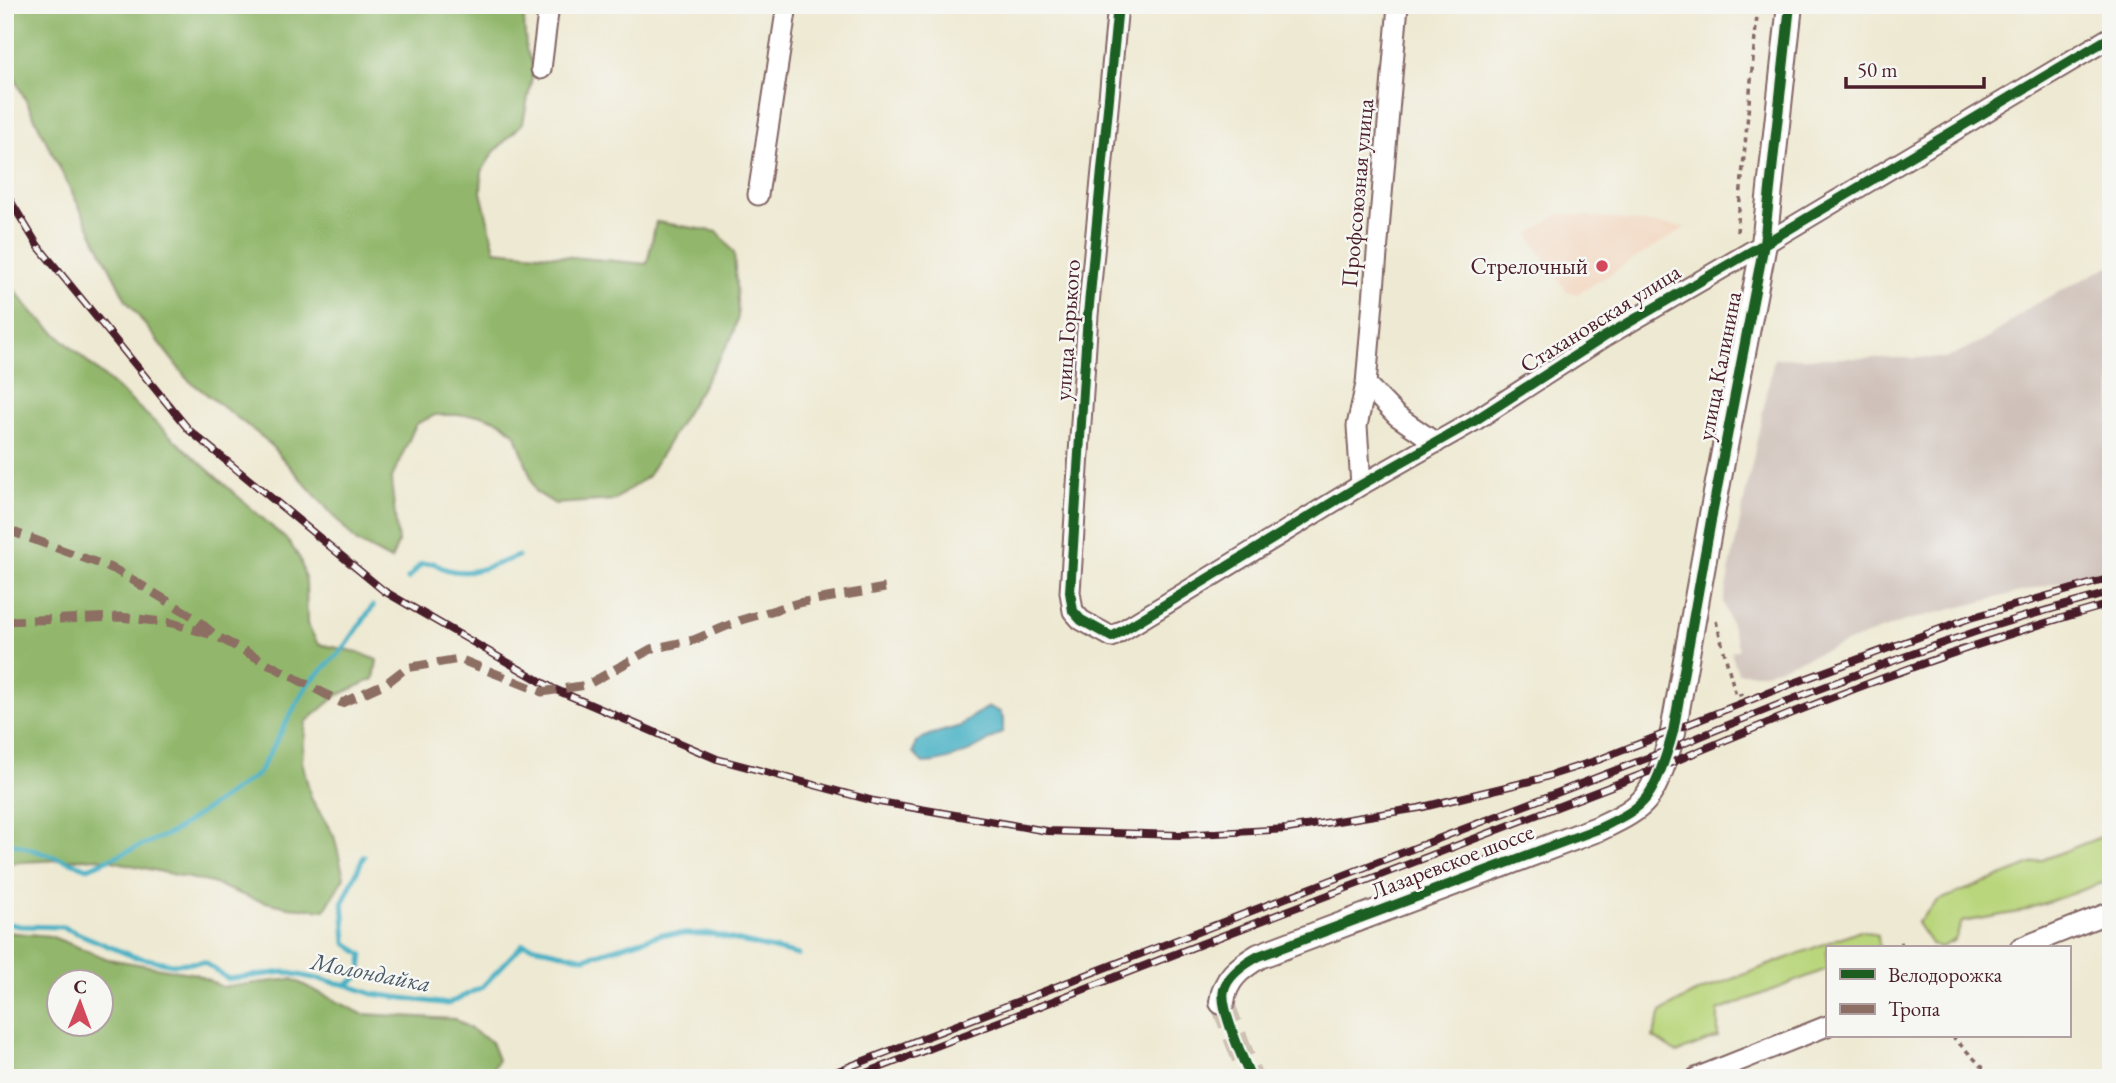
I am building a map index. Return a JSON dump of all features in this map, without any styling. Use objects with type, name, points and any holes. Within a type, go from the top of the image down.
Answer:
[{"type":"street","points":[[541,69],[549,5]]},
{"type":"street","points":[[758,195],[787,5]]},
{"type":"street","name":"улица Горького","points":[[1112,637],[1081,620],[1073,611],[1070,593],[1088,315],[1118,5]]},
{"type":"street","name":"Профсоюзная улица","points":[[1361,485],[1357,426],[1366,384],[1398,5]]},
{"type":"street","name":"улица Калинина","points":[[1673,732],[1764,244],[1790,5]]},
{"type":"street","name":"Стахановская улица","points":[[1112,637],[1361,485],[1474,421],[1604,337],[2111,37]]},
{"type":"street","points":[[1366,384],[1397,416],[1436,443]]},
{"type":"street","name":"Лазаревское шоссе","points":[[1222,1002],[1224,987],[1243,965],[1259,956],[1587,833],[1627,814],[1646,798],[1661,767],[1673,732]]},
{"type":"street","points":[[2026,946],[2111,912]]},
{"type":"street","points":[[1696,1078],[1826,1026]]},
{"type":"path","points":[[1737,232],[1758,5]]},
{"type":"path","points":[[1715,620],[1736,696],[1746,693]]},
{"type":"path","points":[[1892,946],[1902,943]]},
{"type":"path","points":[[1954,1038],[1993,1078]]},
{"type":"shaded area","points":[[1560,213],[1686,227],[1578,294],[1567,292],[1528,235]]},
{"type":"shaded area","points":[[2111,265],[2111,569],[1905,621],[1765,673],[1738,673],[1731,652],[1739,649],[1723,602],[1774,358],[1947,358],[1990,337],[2033,305]]},
{"type":"green space","points":[[5,5],[523,5],[526,49],[534,67],[523,123],[493,153],[482,171],[481,192],[495,250],[647,264],[656,222],[718,232],[734,253],[738,317],[732,337],[648,476],[614,500],[555,504],[536,492],[516,435],[501,422],[482,415],[435,415],[416,424],[391,480],[398,543],[391,560],[357,542],[266,440],[187,379],[126,300],[5,59]]},
{"type":"green space","points":[[5,278],[33,313],[289,542],[300,559],[306,582],[307,624],[318,644],[358,652],[377,660],[374,679],[338,695],[306,722],[302,761],[311,798],[334,836],[344,877],[325,910],[288,907],[253,899],[212,883],[99,858],[5,863]]},
{"type":"green space","points":[[2111,833],[2111,880],[2019,912],[1962,922],[1955,940],[1944,946],[1932,945],[1917,923],[1937,901]]},
{"type":"green space","points":[[1860,930],[1878,935],[1879,946],[1826,946],[1826,969],[1718,1011],[1718,1037],[1677,1053],[1653,1037],[1661,1012],[1693,994]]},
{"type":"green space","points":[[5,932],[50,936],[108,959],[196,974],[222,987],[292,979],[362,1014],[455,1019],[491,1042],[498,1060],[487,1078],[5,1078]]},
{"type":"water","points":[[989,707],[1000,712],[1003,731],[985,743],[955,757],[934,762],[923,763],[913,753],[916,742],[929,735],[961,726]]},
{"type":"waterway","points":[[408,579],[421,564],[434,563],[444,569],[465,572],[486,568],[518,556]]},
{"type":"waterway","points":[[5,843],[88,868],[173,832],[258,774],[307,685],[345,647],[373,606]]},
{"type":"waterway","points":[[347,985],[360,975],[363,955],[346,943],[343,902],[364,856]]},
{"type":"waterway","name":"Молондайка","points":[[5,923],[63,927],[132,956],[172,964],[204,962],[228,979],[284,972],[347,985],[373,994],[448,1004],[482,987],[523,944],[584,958],[662,934],[711,934],[798,955]]},
{"type":"tunnel","points":[[1222,1002],[1251,1078]]},
{"type":"railway","points":[[5,192],[38,246],[189,430],[384,591],[554,689],[717,759],[874,801],[1047,831],[1179,835],[1287,829],[1419,808],[1539,779],[1598,760],[1775,690],[1970,618],[2111,578]]},
{"type":"railway","points":[[815,1078],[1668,750],[1857,674],[1989,627],[2111,592]]},
{"type":"railway","points":[[853,1078],[1661,767],[1883,678],[1996,638],[2111,604]]},
{"type":"marked path","points":[[5,529],[114,569],[194,617],[216,636],[342,703],[388,682],[406,668],[459,659],[542,692],[587,685],[651,649],[694,640],[741,620],[798,603],[885,588]]},
{"type":"marked path","points":[[5,621],[120,617],[172,623],[213,635]]},
{"type":"cycle path","points":[[1118,5],[1088,315],[1070,592],[1073,611],[1081,620],[1112,637],[1361,485],[1474,421],[1604,337],[2111,37]]},
{"type":"cycle path","points":[[1251,1078],[1233,1033],[1223,998],[1229,979],[1243,966],[1259,956],[1600,828],[1636,807],[1655,784],[1673,732],[1764,244],[1790,5]]},
{"type":"place","name":"Стрелочный","points":[[1602,266]]}]
